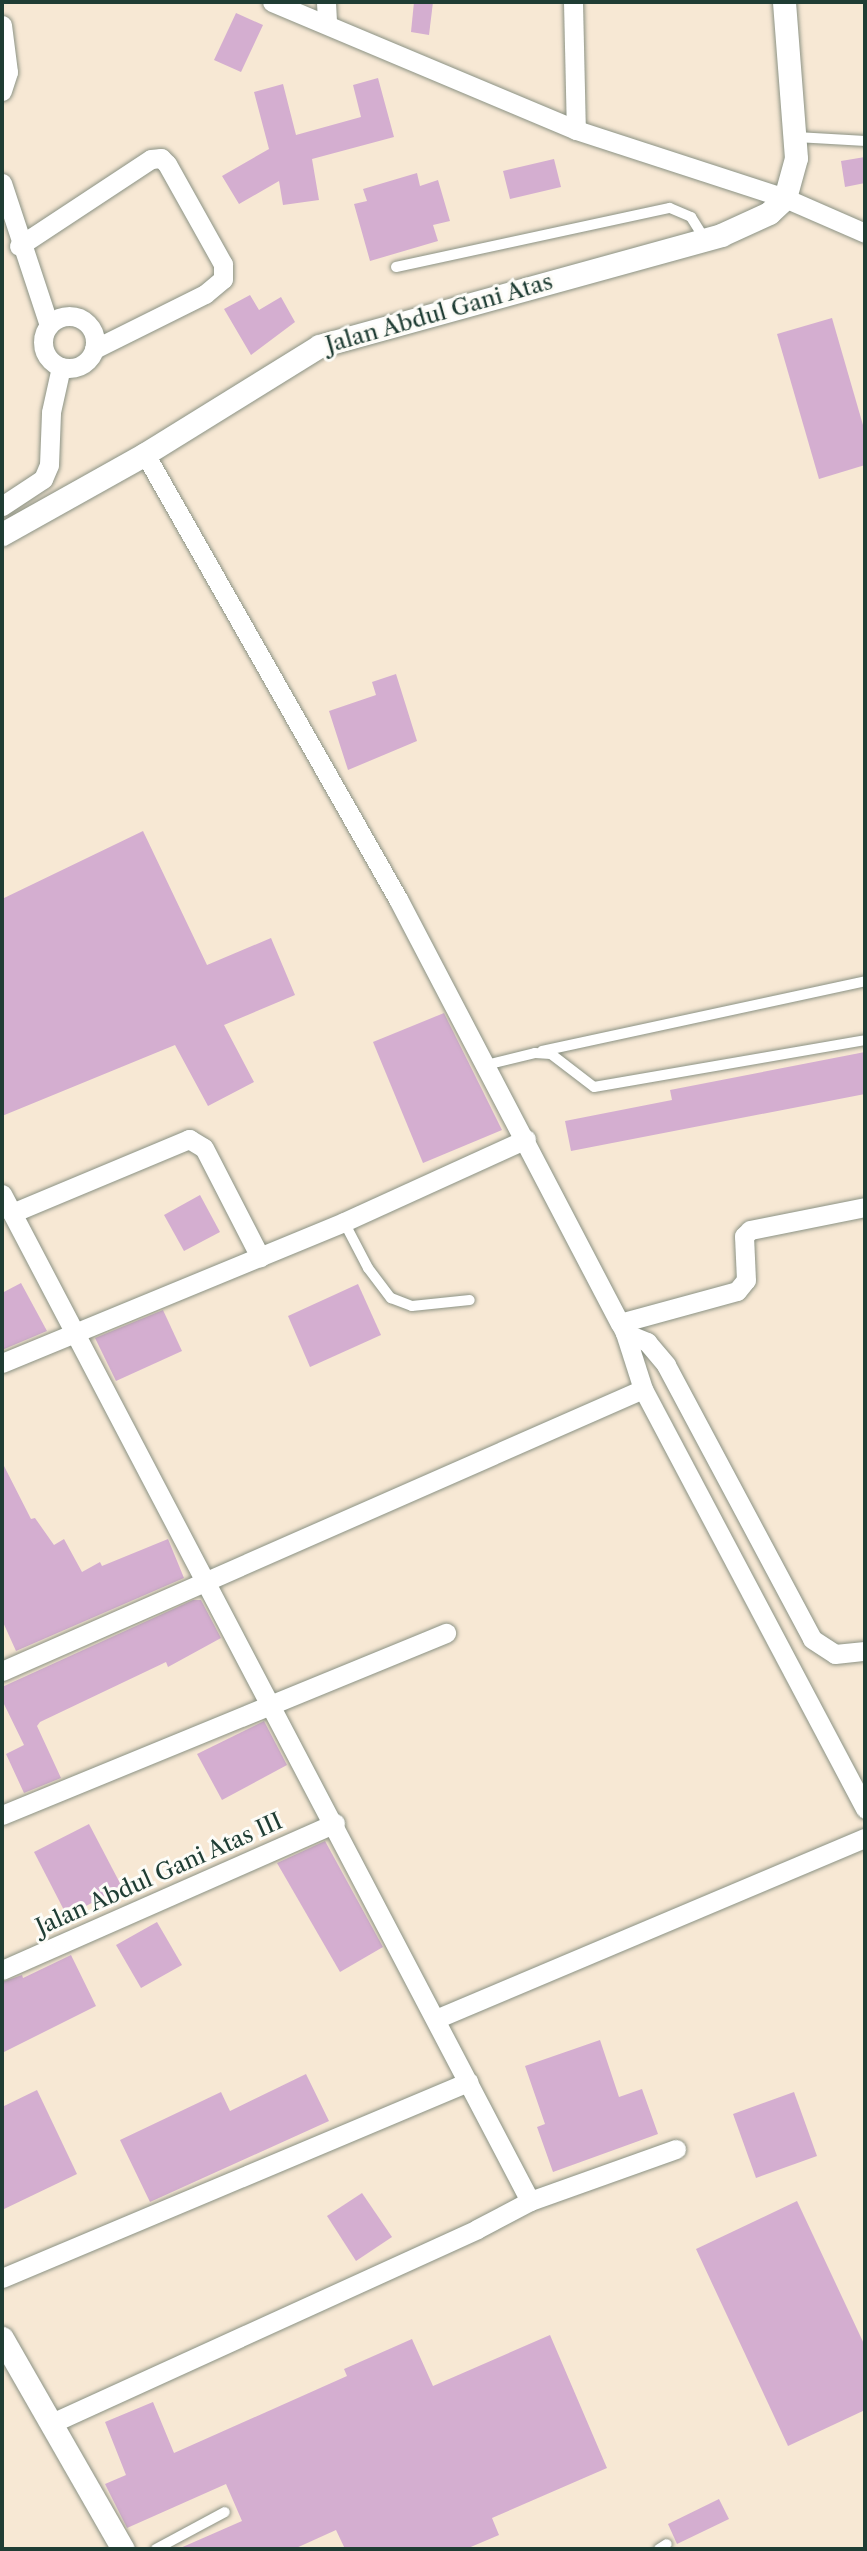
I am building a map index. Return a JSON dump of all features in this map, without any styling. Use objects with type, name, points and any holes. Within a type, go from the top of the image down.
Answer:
[{"type":"street","points":[[272,2],[576,130],[785,198],[865,233]]},
{"type":"street","points":[[326,2],[327,23]]},
{"type":"street","points":[[573,2],[576,130]]},
{"type":"street","points":[[784,2],[797,137],[785,198]]},
{"type":"street","points":[[2,26],[8,72],[2,91]]},
{"type":"street","points":[[2,183],[19,246],[49,325],[43,344],[52,362],[61,367],[81,365],[94,349],[205,294],[223,279],[223,264],[167,163],[161,158],[151,159],[19,246]]},
{"type":"street","name":"Jalan Abdul Gani Atas","points":[[5,533],[145,454],[295,359],[348,334],[705,239],[769,213],[785,198]]},
{"type":"street","points":[[49,325],[67,316],[86,322],[92,330],[94,349]]},
{"type":"street","points":[[5,533],[2,507],[43,479],[49,465],[51,412],[61,367]]},
{"type":"street","points":[[145,454],[398,900],[526,1139],[622,1328],[643,1390],[865,1809]]},
{"type":"street","points":[[12,1213],[190,1139],[204,1148],[260,1257]]},
{"type":"street","points":[[2,1363],[344,1222],[526,1139]]},
{"type":"street","points":[[2,1195],[202,1582],[335,1823],[438,2018],[530,2201]]},
{"type":"street","points":[[622,1328],[737,1291],[746,1280],[744,1236],[750,1230],[865,1207]]},
{"type":"street","points":[[622,1328],[647,1342],[666,1365],[813,1639],[835,1654],[865,1651]]},
{"type":"street","points":[[2,1671],[643,1390]]},
{"type":"street","points":[[2,1815],[446,1633]]},
{"type":"street","name":"Jalan Abdul Gani Atas III","points":[[2,1970],[335,1823]]},
{"type":"street","points":[[438,2018],[865,1838]]},
{"type":"street","points":[[2,2278],[468,2082]]},
{"type":"street","points":[[52,2423],[477,2229],[530,2201],[676,2149]]},
{"type":"street","points":[[2,2338],[123,2549]]},
{"type":"lane","points":[[797,137],[865,141]]},
{"type":"lane","points":[[396,267],[670,208],[691,216],[705,239]]},
{"type":"lane","points":[[486,1065],[865,981]]},
{"type":"lane","points":[[535,1053],[556,1056],[577,1078],[594,1087],[865,1040]]},
{"type":"lane","points":[[344,1222],[368,1268],[391,1298],[412,1306],[470,1300]]},
{"type":"lane","points":[[156,2549],[225,2512]]},
{"type":"building","points":[[414,2],[433,2],[429,35],[411,32]]},
{"type":"building","points":[[236,13],[263,25],[241,72],[214,60]]},
{"type":"building","points":[[378,78],[394,137],[312,159],[319,200],[283,205],[279,181],[239,204],[222,176],[269,149],[254,92],[283,84],[296,135],[361,117],[353,85]]},
{"type":"building","points":[[865,157],[865,183],[845,187],[841,161]]},
{"type":"building","points":[[554,159],[561,187],[510,199],[503,171]]},
{"type":"building","points":[[417,173],[420,186],[438,180],[450,221],[433,225],[438,241],[370,261],[354,204],[367,201],[363,189]]},
{"type":"building","points":[[250,295],[259,310],[281,297],[295,322],[251,355],[224,309]]},
{"type":"building","points":[[832,318],[865,432],[865,465],[819,479],[777,334]]},
{"type":"building","points":[[396,674],[417,741],[348,770],[329,711],[376,695],[372,682]]},
{"type":"building","points":[[143,831],[207,965],[271,938],[295,995],[224,1025],[254,1082],[208,1106],[175,1045],[2,1116],[2,899]]},
{"type":"building","points":[[444,1013],[502,1130],[423,1163],[373,1042]]},
{"type":"building","points":[[865,1052],[865,1094],[571,1151],[565,1121],[672,1100],[670,1090]]},
{"type":"building","points":[[200,1195],[220,1232],[184,1251],[164,1215]]},
{"type":"building","points":[[21,1283],[47,1331],[2,1350],[2,1293]]},
{"type":"building","points":[[358,1284],[381,1335],[310,1367],[288,1316]]},
{"type":"building","points":[[163,1310],[182,1351],[116,1381],[95,1338]]},
{"type":"building","points":[[2,1462],[31,1519],[35,1518],[54,1545],[64,1539],[82,1572],[100,1562],[102,1566],[168,1539],[184,1578],[16,1651],[2,1620]]},
{"type":"building","points":[[193,1600],[201,1600],[221,1638],[168,1667],[166,1662],[40,1722],[37,1726],[61,1778],[24,1793],[6,1754],[24,1745],[2,1700],[2,1687]]},
{"type":"building","points":[[264,1721],[287,1765],[222,1800],[197,1754]]},
{"type":"building","points":[[89,1824],[122,1887],[67,1916],[34,1852]]},
{"type":"building","points":[[325,1841],[383,1947],[340,1972],[277,1863]]},
{"type":"building","points":[[157,1922],[182,1965],[141,1988],[116,1945]]},
{"type":"building","points":[[71,1955],[96,2006],[2,2053],[2,1982],[22,1975],[23,1978]]},
{"type":"building","points":[[600,2040],[619,2097],[642,2089],[658,2134],[553,2172],[537,2127],[545,2124],[525,2066]]},
{"type":"building","points":[[306,2074],[329,2121],[150,2202],[120,2140],[221,2092],[230,2111]]},
{"type":"building","points":[[37,2090],[77,2174],[2,2210],[2,2107]]},
{"type":"building","points":[[794,2092],[817,2156],[756,2178],[733,2114]]},
{"type":"building","points":[[362,2193],[392,2237],[356,2261],[327,2216]]},
{"type":"building","points":[[797,2201],[865,2346],[865,2410],[788,2446],[696,2249]]},
{"type":"building","points":[[550,2335],[607,2468],[492,2518],[499,2535],[466,2549],[345,2549],[336,2530],[294,2549],[178,2549],[242,2521],[226,2484],[127,2528],[105,2484],[126,2475],[105,2422],[153,2402],[174,2453],[347,2376],[344,2369],[412,2339],[433,2386]]},
{"type":"building","points":[[719,2499],[729,2519],[677,2544],[668,2524]]}]
